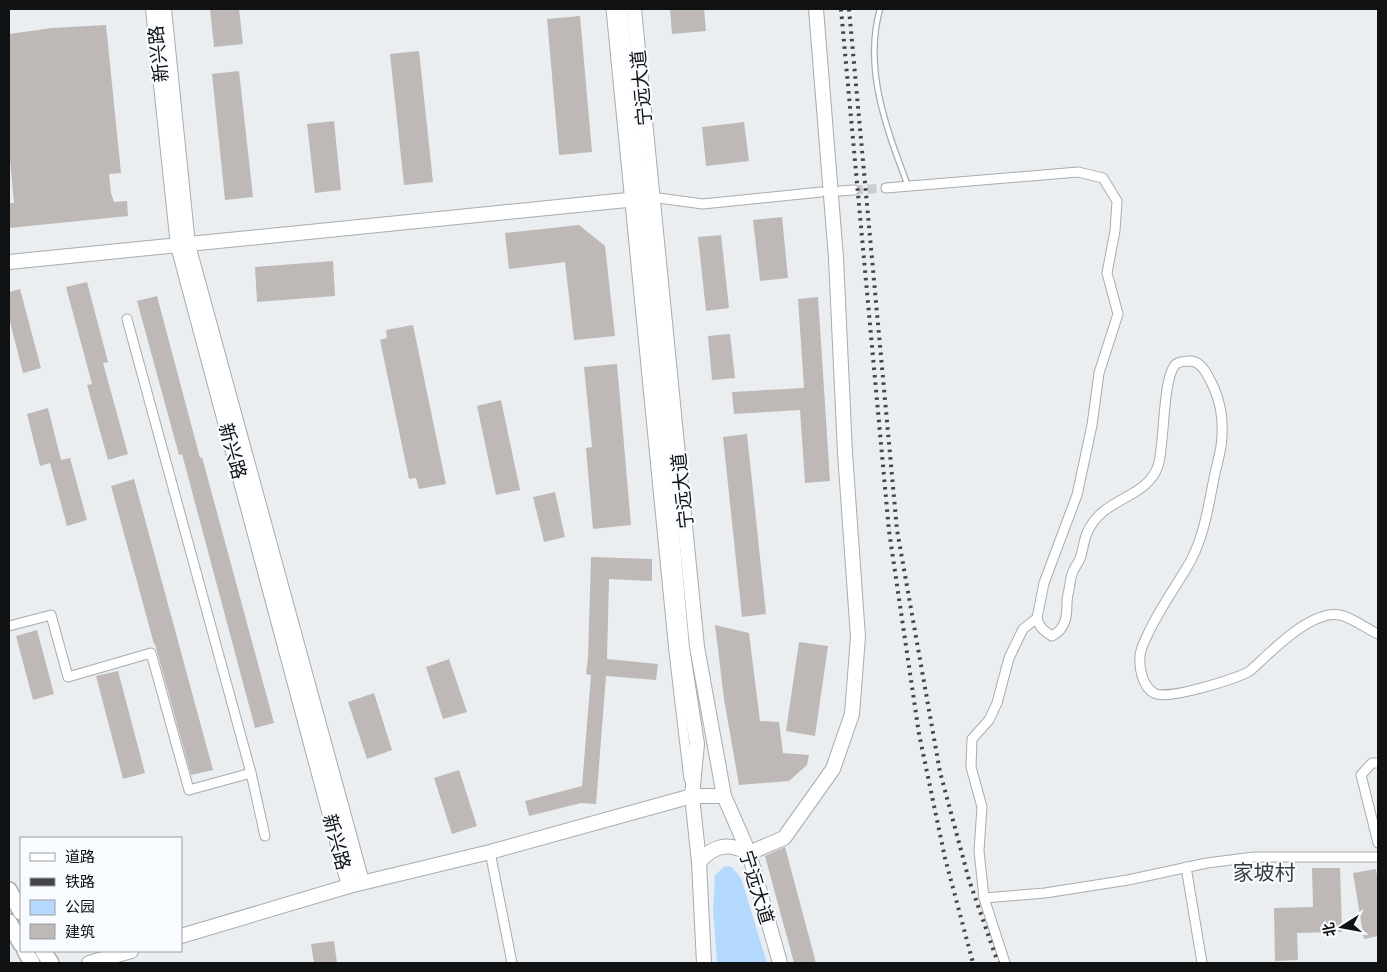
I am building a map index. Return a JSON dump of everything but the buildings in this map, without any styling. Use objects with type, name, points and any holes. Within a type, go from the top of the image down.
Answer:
[{"type":"main road","name":"新兴路","points":[[153,9],[183,245],[356,884]]},
{"type":"main road","name":"新兴路","points":[[164,9],[183,245]]},
{"type":"main road","name":"宁远大道","points":[[620,9],[661,411],[682,647],[697,744],[692,796],[699,862],[704,963]]},
{"type":"main road","name":"宁远大道","points":[[634,9],[640,199],[697,647],[724,796],[748,853],[780,963]]},
{"type":"main road","points":[[699,862],[711,851],[727,846],[739,848],[748,853],[784,838],[833,769],[852,714],[858,637],[845,453],[836,258],[816,9]]},
{"type":"main road","points":[[9,262],[640,199]]},
{"type":"main road","points":[[182,936],[356,884],[490,852],[692,796],[724,796]]},
{"type":"main road","points":[[9,890],[20,910]]},
{"type":"main road","points":[[9,922],[20,942]]},
{"type":"main road","points":[[26,952],[32,963]]},
{"type":"main road","points":[[44,952],[51,963]]},
{"type":"main road","points":[[89,963],[128,952]]},
{"type":"street","name":"宁远大道","points":[[611,9],[640,199]]},
{"type":"street","points":[[886,188],[1078,172],[1102,178],[1118,201],[1115,231],[1107,273],[1118,314],[1098,373],[1092,425],[1076,495],[1044,583],[1037,618],[1038,624],[1044,631],[1052,636],[1060,632],[1064,622],[1072,574],[1080,558],[1088,532],[1098,516],[1105,509],[1140,489],[1148,483],[1154,474],[1158,466],[1162,444],[1164,411],[1171,372],[1177,364],[1186,361],[1194,362],[1202,368],[1217,394],[1222,433],[1220,455],[1203,531],[1188,567],[1154,619],[1142,648],[1140,657],[1143,678],[1147,686],[1155,694],[1165,695],[1194,690],[1240,676],[1250,671],[1305,624],[1331,615],[1341,615],[1378,634]]},
{"type":"street","points":[[840,191],[854,190]]},
{"type":"street","points":[[640,199],[703,204],[821,192]]},
{"type":"street","points":[[127,319],[251,773],[265,836]]},
{"type":"street","points":[[9,626],[51,614],[68,677],[151,653],[189,790],[251,773]]},
{"type":"street","points":[[1005,963],[984,898],[979,851],[982,808],[971,767],[972,739],[989,720],[997,703],[1009,658],[1023,629],[1037,618]]},
{"type":"street","points":[[1378,762],[1372,763],[1360,775],[1378,843]]},
{"type":"street","points":[[490,852],[512,963]]},
{"type":"street","points":[[984,898],[1064,890],[1128,880],[1207,863],[1254,857],[1378,858]]},
{"type":"street","points":[[1186,867],[1202,963]]},
{"type":"lane","points":[[880,9],[873,52],[880,108],[908,186]]},
{"type":"green space","points":[[725,866],[732,867],[741,878],[767,963],[717,963],[713,910],[715,875]]},
{"type":"tunnel","points":[[854,190],[886,188]]},
{"type":"railway","points":[[841,9],[889,531],[919,734],[945,858],[973,963]]},
{"type":"railway","points":[[849,9],[897,530],[940,772],[969,880],[998,963]]},
{"type":"district","name":"家坡村","points":[[1264,873]]}]
